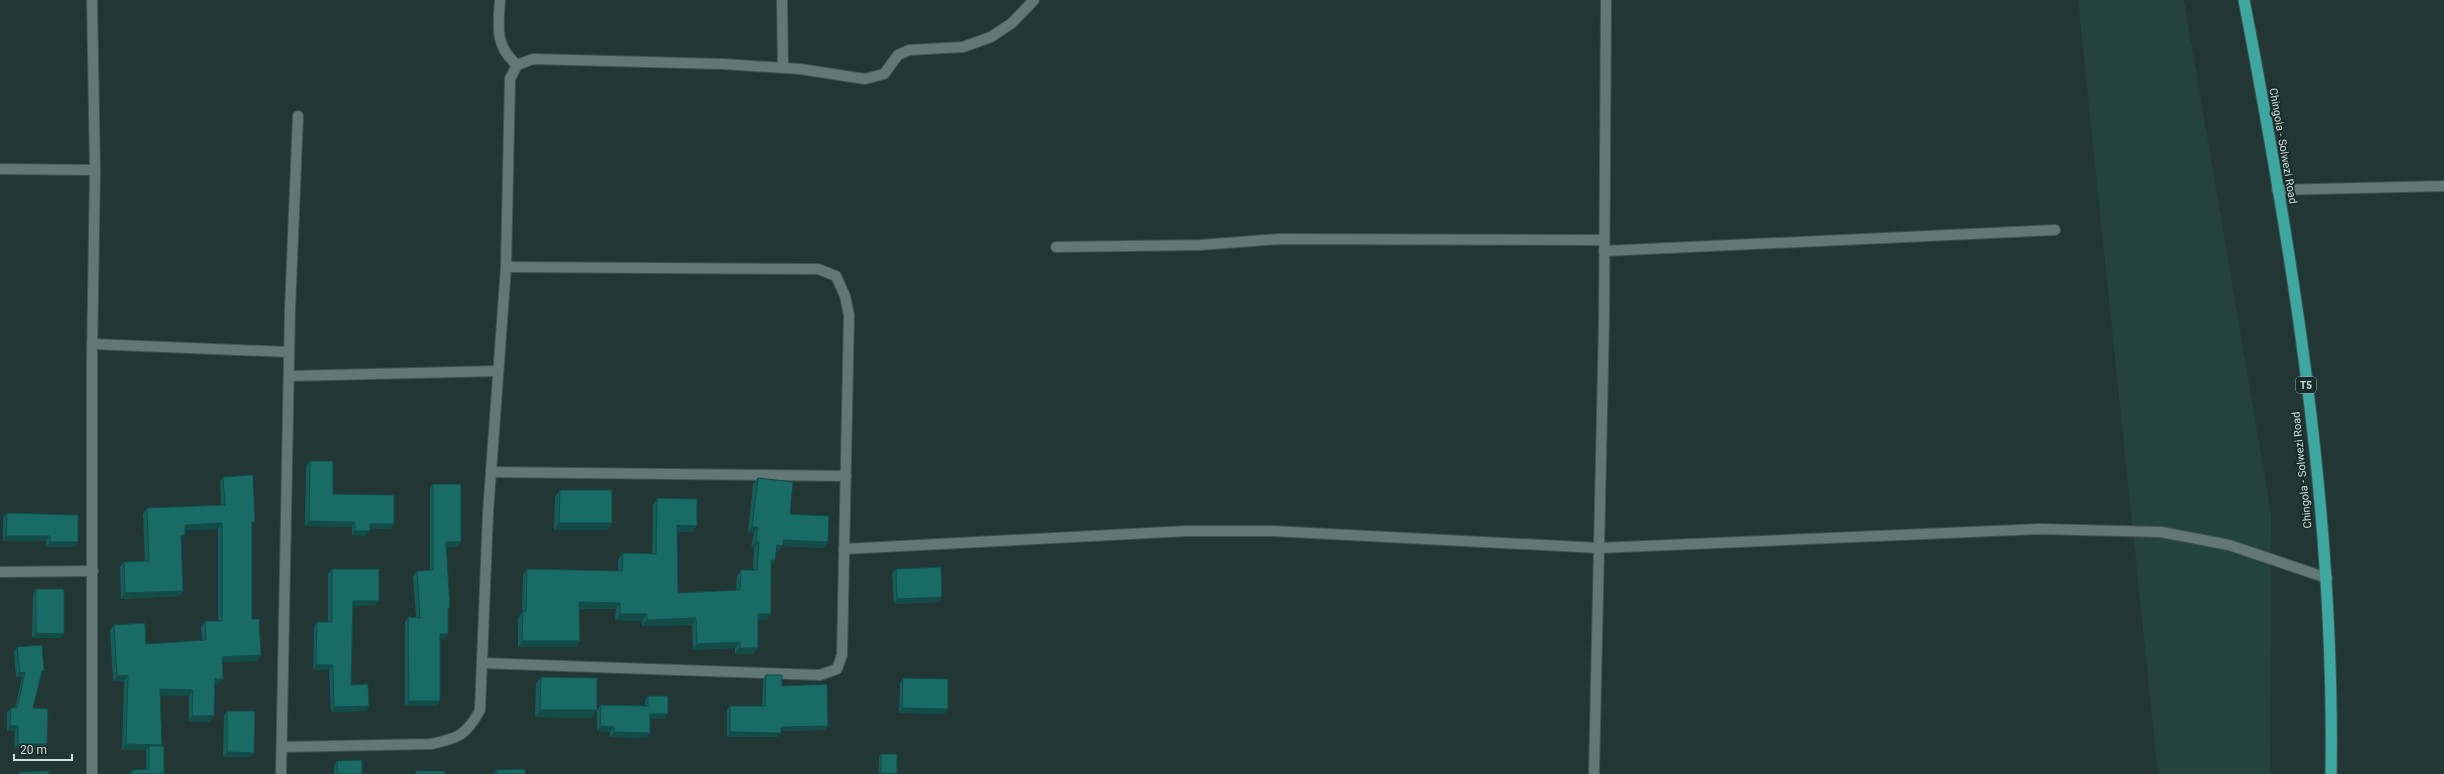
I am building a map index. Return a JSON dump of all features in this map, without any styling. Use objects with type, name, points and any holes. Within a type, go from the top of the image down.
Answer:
[{"type":"highway","name":"Chingola - Solwezi Road","points":[[2244,0],[2278,190],[2312,436],[2327,578],[2332,710],[2331,774]]},
{"type":"street","points":[[92,0],[95,170],[92,344],[92,774]]},
{"type":"street","points":[[500,0],[498,21],[500,41],[505,55],[517,65]]},
{"type":"street","points":[[782,0],[783,68]]},
{"type":"street","points":[[282,746],[431,744],[455,739],[470,729],[480,710],[491,472],[506,267],[510,79],[517,65],[533,58],[723,64],[783,68],[865,78],[884,74],[898,55],[909,50],[962,47],[991,37],[1012,23],[1034,0]]},
{"type":"street","points":[[1594,774],[1604,251],[1606,0]]},
{"type":"street","points":[[281,774],[289,352],[298,116]]},
{"type":"street","points":[[0,169],[95,170]]},
{"type":"street","points":[[2278,190],[2444,186]]},
{"type":"street","points":[[1604,251],[2055,230]]},
{"type":"street","points":[[1056,246],[1200,245],[1287,239],[1604,240]]},
{"type":"street","points":[[482,664],[820,675],[837,669],[842,655],[849,315],[845,296],[836,276],[818,269],[506,267]]},
{"type":"street","points":[[92,344],[289,352]]},
{"type":"street","points":[[289,376],[498,371]]},
{"type":"street","points":[[491,472],[846,476]]},
{"type":"street","points":[[844,549],[1187,531],[1264,531],[1599,548],[2039,529],[2161,532],[2229,545],[2327,578]]},
{"type":"street","points":[[0,572],[93,571]]},
{"type":"shaded area","points":[[2078,0],[2184,0],[2271,513],[2270,774],[2158,774]]},
{"type":"building","points":[[310,461],[333,461],[333,494],[394,495],[394,524],[370,524],[370,531],[355,531],[355,522],[309,521]]},
{"type":"building","points":[[253,475],[255,522],[252,522],[252,619],[259,619],[261,655],[222,657],[223,679],[215,679],[214,716],[192,716],[193,690],[160,689],[162,745],[126,744],[128,675],[117,676],[114,625],[145,623],[146,644],[206,640],[205,621],[222,621],[222,523],[185,525],[185,535],[181,535],[183,591],[125,593],[124,562],[149,561],[147,508],[225,505],[223,477]]},
{"type":"building","points":[[758,478],[793,482],[790,514],[829,516],[828,542],[783,540],[783,546],[777,545],[775,560],[771,560],[771,614],[758,614],[758,648],[740,648],[740,642],[697,644],[696,618],[647,620],[647,614],[620,614],[620,603],[579,602],[580,641],[522,641],[523,611],[526,611],[527,569],[622,571],[623,553],[656,554],[657,498],[697,499],[697,526],[677,525],[678,593],[740,590],[741,570],[757,570],[759,542],[756,542],[758,527],[752,527]]},
{"type":"building","points":[[433,484],[461,484],[461,542],[446,542],[450,608],[448,608],[448,634],[440,634],[440,701],[409,701],[408,617],[420,618],[417,571],[433,570]]},
{"type":"building","points":[[560,490],[612,490],[612,523],[559,523]]},
{"type":"building","points":[[7,513],[78,515],[78,542],[50,542],[50,536],[6,536]]},
{"type":"building","points":[[941,567],[942,597],[897,599],[896,569]]},
{"type":"building","points":[[332,569],[379,569],[379,601],[353,601],[351,685],[368,684],[369,706],[334,707],[333,665],[316,665],[317,622],[332,622]]},
{"type":"building","points":[[36,589],[64,589],[64,634],[36,633]]},
{"type":"building","points":[[42,645],[44,671],[42,671],[33,708],[48,709],[47,744],[18,744],[18,726],[10,726],[11,708],[17,708],[25,672],[20,673],[17,647]]},
{"type":"building","points":[[766,675],[782,675],[782,686],[827,684],[828,726],[781,727],[781,733],[730,732],[730,706],[765,706]]},
{"type":"building","points":[[541,677],[597,678],[597,710],[540,710]]},
{"type":"building","points":[[903,678],[948,679],[948,709],[902,708]]},
{"type":"building","points":[[648,696],[668,696],[668,714],[650,714],[650,733],[614,732],[614,727],[600,726],[601,705],[648,706]]},
{"type":"building","points":[[227,711],[255,711],[254,753],[227,752]]},
{"type":"building","points":[[149,746],[164,746],[164,774],[132,774],[132,770],[149,769]]},
{"type":"building","points":[[881,754],[897,754],[897,774],[881,773]]},
{"type":"building","points":[[362,760],[362,774],[338,774],[337,761]]},
{"type":"building","points":[[525,769],[525,774],[497,774],[497,770]]},
{"type":"building","points":[[49,771],[49,774],[19,774],[19,772]]},
{"type":"building","points":[[416,771],[445,771],[445,774],[416,774]]}]
